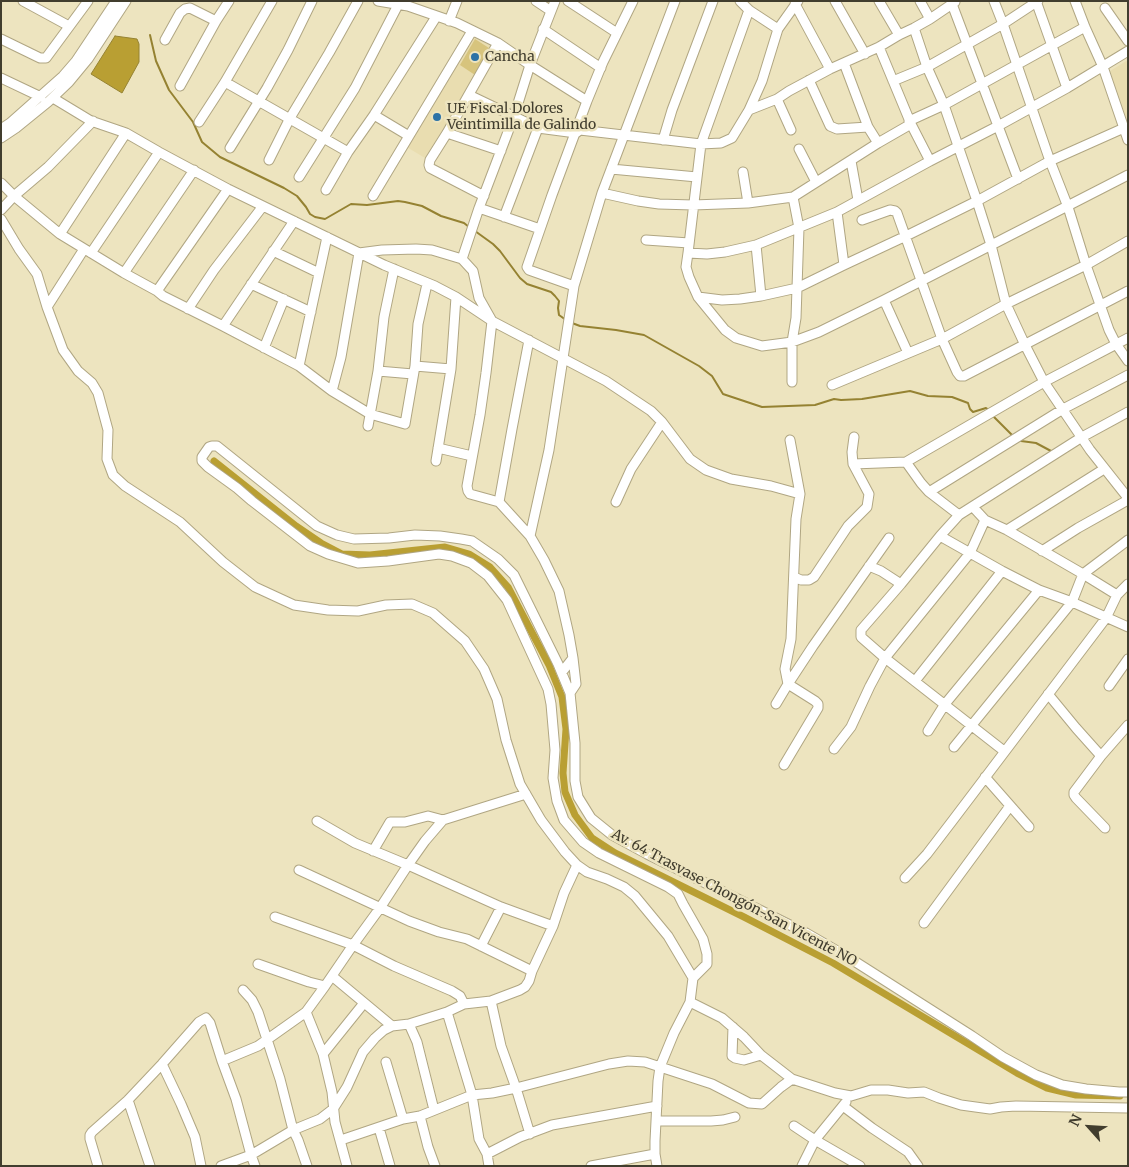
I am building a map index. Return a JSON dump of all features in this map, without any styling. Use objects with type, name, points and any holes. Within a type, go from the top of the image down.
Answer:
[{"type":"street","points":[[23,1],[69,26]]},
{"type":"street","points":[[1,39],[40,58],[46,58],[88,1]]},
{"type":"street","points":[[1,129],[41,97],[63,76],[116,1]]},
{"type":"street","points":[[1,138],[53,98],[69,82],[88,59],[126,1]]},
{"type":"street","points":[[180,86],[229,1]]},
{"type":"street","points":[[200,122],[272,1]]},
{"type":"street","points":[[230,148],[288,50],[312,1]]},
{"type":"street","points":[[269,160],[290,118],[330,53],[358,1]]},
{"type":"street","points":[[378,1],[405,4],[456,23],[498,43],[587,101]]},
{"type":"street","points":[[449,21],[457,1]]},
{"type":"street","points":[[536,1],[551,11]]},
{"type":"street","points":[[462,259],[514,116],[530,65],[555,1]]},
{"type":"street","points":[[568,1],[617,33]]},
{"type":"street","points":[[574,286],[527,269],[527,267],[587,101],[632,1]]},
{"type":"street","points":[[530,536],[549,450],[574,286],[602,192],[675,1]]},
{"type":"street","points":[[663,140],[672,110],[713,1]]},
{"type":"street","points":[[740,1],[748,10],[778,29]]},
{"type":"street","points":[[835,1],[865,54]]},
{"type":"street","points":[[879,1],[899,35]]},
{"type":"street","points":[[920,1],[930,19]]},
{"type":"street","points":[[994,1],[1050,161],[1068,206],[1100,306],[1116,344],[1128,361]]},
{"type":"street","points":[[1076,1],[1085,27],[1103,66],[1128,140]]},
{"type":"street","points":[[893,81],[927,67],[1003,24],[1037,2],[1067,88]]},
{"type":"street","points":[[469,95],[538,128],[576,133],[580,130],[701,144],[721,143],[732,138],[749,110],[762,81],[778,29],[797,3],[830,69]]},
{"type":"street","points":[[749,110],[777,99],[788,91],[830,69],[879,47],[930,19],[954,3],[967,44],[1018,179]]},
{"type":"street","points":[[299,177],[405,4]]},
{"type":"street","points":[[165,40],[184,9],[190,8],[216,21]]},
{"type":"street","points":[[1105,8],[1128,41]]},
{"type":"street","points":[[748,10],[701,144],[686,267],[698,297],[725,330],[736,338],[762,346],[792,342],[819,332],[1128,175]]},
{"type":"street","points":[[326,190],[348,152],[374,115],[436,16]]},
{"type":"street","points":[[602,192],[652,203],[748,203],[793,197],[910,122],[1085,27]]},
{"type":"street","points":[[914,28],[927,67],[944,105],[977,201],[991,245],[1006,304],[1044,382],[1104,469],[1128,499],[1042,551]]},
{"type":"street","points":[[543,29],[601,68]]},
{"type":"street","points":[[373,196],[472,31]]},
{"type":"street","points":[[484,196],[430,168],[429,165],[430,160],[498,43]]},
{"type":"street","points":[[879,47],[910,122],[930,161]]},
{"type":"street","points":[[688,253],[707,254],[725,252],[756,245],[837,212],[1067,88],[1128,51]]},
{"type":"street","points":[[844,64],[868,127],[878,143]]},
{"type":"street","points":[[1,78],[41,97]]},
{"type":"street","points":[[809,80],[830,126],[837,129],[868,127]]},
{"type":"street","points":[[225,82],[348,152]]},
{"type":"street","points":[[53,98],[93,121],[126,133],[228,189],[456,297],[492,321],[606,380],[650,411],[662,422],[690,460],[706,470],[731,479],[771,486],[800,494]]},
{"type":"street","points":[[777,99],[791,130]]},
{"type":"street","points":[[374,115],[409,136]]},
{"type":"street","points":[[1,118],[10,123]]},
{"type":"street","points":[[1,210],[14,196],[48,167],[93,121]]},
{"type":"street","points":[[504,217],[538,128]]},
{"type":"street","points":[[698,297],[722,300],[761,296],[797,288],[977,201],[1050,161],[1124,128]]},
{"type":"street","points":[[60,234],[126,133]]},
{"type":"street","points":[[447,133],[501,151]]},
{"type":"street","points":[[799,149],[816,182]]},
{"type":"street","points":[[47,308],[159,152]]},
{"type":"street","points":[[851,161],[858,200]]},
{"type":"street","points":[[611,169],[697,177]]},
{"type":"street","points":[[124,274],[194,170]]},
{"type":"street","points":[[743,172],[748,203]]},
{"type":"street","points":[[1,184],[60,234],[124,274],[299,366],[332,391],[370,414],[405,424],[414,370],[418,324],[427,284]]},
{"type":"street","points":[[157,291],[228,189]]},
{"type":"street","points":[[792,382],[792,342],[796,318],[799,228],[793,197]]},
{"type":"street","points":[[188,309],[214,270],[263,206]]},
{"type":"street","points":[[479,208],[540,229]]},
{"type":"street","points":[[862,220],[890,210],[897,213],[942,339],[960,376],[964,376],[1128,291]]},
{"type":"street","points":[[837,212],[844,264]]},
{"type":"street","points":[[1,219],[37,274],[47,308],[63,350],[78,371],[92,384],[98,394],[108,430],[107,459],[113,475],[125,486],[180,522],[254,588],[294,605],[328,610],[358,611],[386,604],[412,604],[432,613],[465,641],[484,669],[497,699],[506,740],[520,784],[541,820],[577,865],[587,872],[624,887],[635,896],[668,936],[693,978],[690,1002],[674,1033],[660,1067],[656,1121],[655,1154],[657,1166]]},
{"type":"street","points":[[223,326],[294,221]]},
{"type":"street","points":[[299,366],[327,237]]},
{"type":"street","points":[[646,240],[689,243]]},
{"type":"street","points":[[832,386],[942,339],[1006,304],[1086,265],[1128,241]]},
{"type":"street","points":[[756,245],[761,296]]},
{"type":"street","points":[[359,252],[432,250],[462,259],[474,271],[479,298],[492,321],[486,373],[467,486],[468,491],[470,494],[499,502],[530,536],[544,560],[559,591],[569,635],[576,684],[570,693]]},
{"type":"street","points":[[273,251],[320,273]]},
{"type":"street","points":[[332,391],[341,357],[359,252]]},
{"type":"street","points":[[368,426],[378,371],[384,318],[394,269]]},
{"type":"street","points":[[251,284],[311,312]]},
{"type":"street","points":[[436,461],[451,369],[456,297]]},
{"type":"street","points":[[264,348],[284,300]]},
{"type":"street","points":[[884,300],[908,353]]},
{"type":"street","points":[[854,464],[906,462],[1044,382],[1128,338]]},
{"type":"street","points":[[499,502],[529,340]]},
{"type":"street","points":[[378,371],[451,369]]},
{"type":"street","points":[[929,492],[1063,410],[1128,375]]},
{"type":"street","points":[[1004,751],[885,658],[861,637],[861,630],[959,515],[1082,438],[1128,412]]},
{"type":"street","points":[[616,502],[631,469],[662,422]]},
{"type":"street","points":[[794,577],[801,580],[809,580],[814,577],[848,526],[867,507],[869,494],[854,464],[852,452],[854,437]]},
{"type":"street","points":[[784,765],[818,708],[818,704],[815,701],[788,684],[785,669],[791,639],[796,519],[800,494],[790,440]]},
{"type":"street","name":"Av. 64 Trasvase Chongón-San Vicente NO","points":[[693,978],[707,964],[707,954],[703,939],[678,894],[668,887],[599,853],[583,842],[564,820],[556,801],[553,778],[555,750],[548,689],[507,600],[488,576],[471,563],[452,556],[440,554],[358,563],[328,554],[310,546],[208,467],[202,461],[202,457],[209,447],[217,446],[317,526],[337,535],[354,539],[415,535],[440,536],[472,541],[498,559],[514,575],[562,672],[570,693],[575,743],[575,782],[578,797],[591,818],[612,835],[844,954],[1003,1057],[1036,1074],[1062,1086],[1128,1092]]},
{"type":"street","points":[[438,448],[472,456]]},
{"type":"street","points":[[906,462],[921,484],[959,515]]},
{"type":"street","points":[[1007,530],[1104,469]]},
{"type":"street","points":[[973,507],[985,520],[1007,530],[1117,595]]},
{"type":"street","points":[[834,749],[851,727],[885,658],[970,553],[985,520]]},
{"type":"street","points":[[940,536],[1002,572],[1039,590],[1072,602],[1128,627]]},
{"type":"street","points":[[776,704],[813,646],[890,538]]},
{"type":"street","points":[[954,747],[1072,602],[1083,574],[1128,540]]},
{"type":"street","points":[[869,566],[881,571],[901,584]]},
{"type":"street","points":[[915,681],[1002,572]]},
{"type":"street","points":[[905,878],[927,854],[1106,618],[1117,595],[1128,584]]},
{"type":"street","points":[[928,732],[945,704],[1039,590]]},
{"type":"street","points":[[562,672],[573,658]]},
{"type":"street","points":[[1109,686],[1128,659]]},
{"type":"street","points":[[1048,694],[1101,756]]},
{"type":"street","points":[[1105,828],[1074,795],[1074,792],[1101,756],[1128,725]]},
{"type":"street","points":[[984,778],[1029,827]]},
{"type":"street","points":[[222,1061],[258,1046],[306,1012],[425,841],[443,820],[526,794]]},
{"type":"street","points":[[924,923],[1010,806]]},
{"type":"street","points":[[373,851],[390,822],[405,822],[428,816],[443,820]]},
{"type":"street","points":[[317,821],[355,843],[500,907],[553,926]]},
{"type":"street","points":[[222,1166],[251,1155],[293,1130],[320,1119],[333,1109],[363,1052],[384,1030],[392,1026],[409,1024],[447,1012],[464,1004],[491,1001],[525,987],[553,926],[564,893],[577,865]]},
{"type":"street","points":[[299,870],[409,921],[439,932],[467,939],[532,971]]},
{"type":"street","points":[[481,946],[500,907]]},
{"type":"street","points":[[275,917],[353,945],[394,966],[452,991],[460,996],[464,1004]]},
{"type":"street","points":[[258,964],[325,986]]},
{"type":"street","points":[[332,976],[392,1026]]},
{"type":"street","points":[[243,990],[252,1000],[258,1012],[280,1079],[293,1130],[307,1166]]},
{"type":"street","points":[[491,1001],[501,1046],[530,1134]]},
{"type":"street","points":[[690,1002],[722,1018],[761,1055],[792,1079],[835,1093],[851,1096],[871,1090],[908,1093],[924,1092],[961,1105],[990,1108],[1016,1106],[1128,1108]]},
{"type":"street","points":[[323,1054],[364,1003]]},
{"type":"street","points":[[306,1012],[323,1054],[332,1092],[335,1122],[347,1166]]},
{"type":"street","points":[[447,1012],[472,1095],[479,1139],[487,1154],[489,1166]]},
{"type":"street","points":[[98,1166],[90,1139],[92,1132],[128,1100],[199,1022],[206,1018],[210,1024],[236,1099],[255,1166]]},
{"type":"street","points":[[409,1024],[417,1042],[434,1110]]},
{"type":"street","points":[[733,1027],[732,1056],[744,1060],[761,1055]]},
{"type":"street","points":[[341,1140],[420,1116],[472,1095],[516,1088],[609,1064],[628,1061],[645,1062],[712,1084],[749,1103],[756,1104],[766,1102],[792,1079]]},
{"type":"street","points":[[386,1062],[403,1120]]},
{"type":"street","points":[[162,1064],[191,1128],[201,1166]]},
{"type":"street","points":[[802,1166],[815,1140],[851,1096]]},
{"type":"street","points":[[128,1100],[150,1166]]},
{"type":"street","points":[[487,1154],[552,1125],[657,1106]]},
{"type":"street","points":[[843,1106],[908,1152],[918,1166]]},
{"type":"street","points":[[420,1116],[435,1166]]},
{"type":"street","points":[[656,1121],[711,1121],[734,1117]]},
{"type":"street","points":[[794,1126],[860,1166]]},
{"type":"street","points":[[379,1128],[390,1166]]},
{"type":"street","points":[[592,1166],[655,1154]]},
{"type":"shaded area","name":"UE Fiscal Dolores Veintimilla de Galindo","points":[[474,35],[493,46],[425,158],[405,146]]},
{"type":"shaded area","points":[[115,36],[137,39],[139,44],[139,62],[122,93],[91,74]]},
{"type":"shaded area","name":"Cancha","points":[[475,39],[489,48],[475,75],[460,65]]},
{"type":"shaded area","points":[[1128,60],[1128,123],[1110,71]]},
{"type":"waterway","points":[[150,35],[156,61],[169,90],[193,122],[202,142],[220,157],[297,196],[310,214],[325,219],[351,204],[367,205],[398,201],[422,206],[441,216],[464,223],[469,227]]},
{"type":"waterway","points":[[475,231],[500,251],[520,278],[527,284],[551,292],[559,301],[559,315],[566,320]]},
{"type":"waterway","points":[[572,323],[580,326],[644,335],[699,366],[712,376],[723,394],[762,407],[815,405],[834,399],[862,399],[910,391],[928,396],[952,397],[968,403],[973,412],[986,408],[989,410]]},
{"type":"waterway","points":[[993,416],[1015,436]]},
{"type":"waterway","points":[[1019,439],[1036,443],[1051,451]]},
{"type":"waterway","points":[[214,461],[296,526],[321,543],[342,554],[370,555],[445,547],[469,554],[490,567],[508,587],[549,665],[562,697],[566,729],[563,773],[565,792],[575,815],[592,838],[615,853],[833,963],[1017,1073],[1047,1088],[1076,1095],[1120,1096]]},
{"type":"place","name":"Cancha","points":[[475,57]]},
{"type":"place","name":"UE Fiscal Dolores Veintimilla de Galindo","points":[[437,117]]}]
